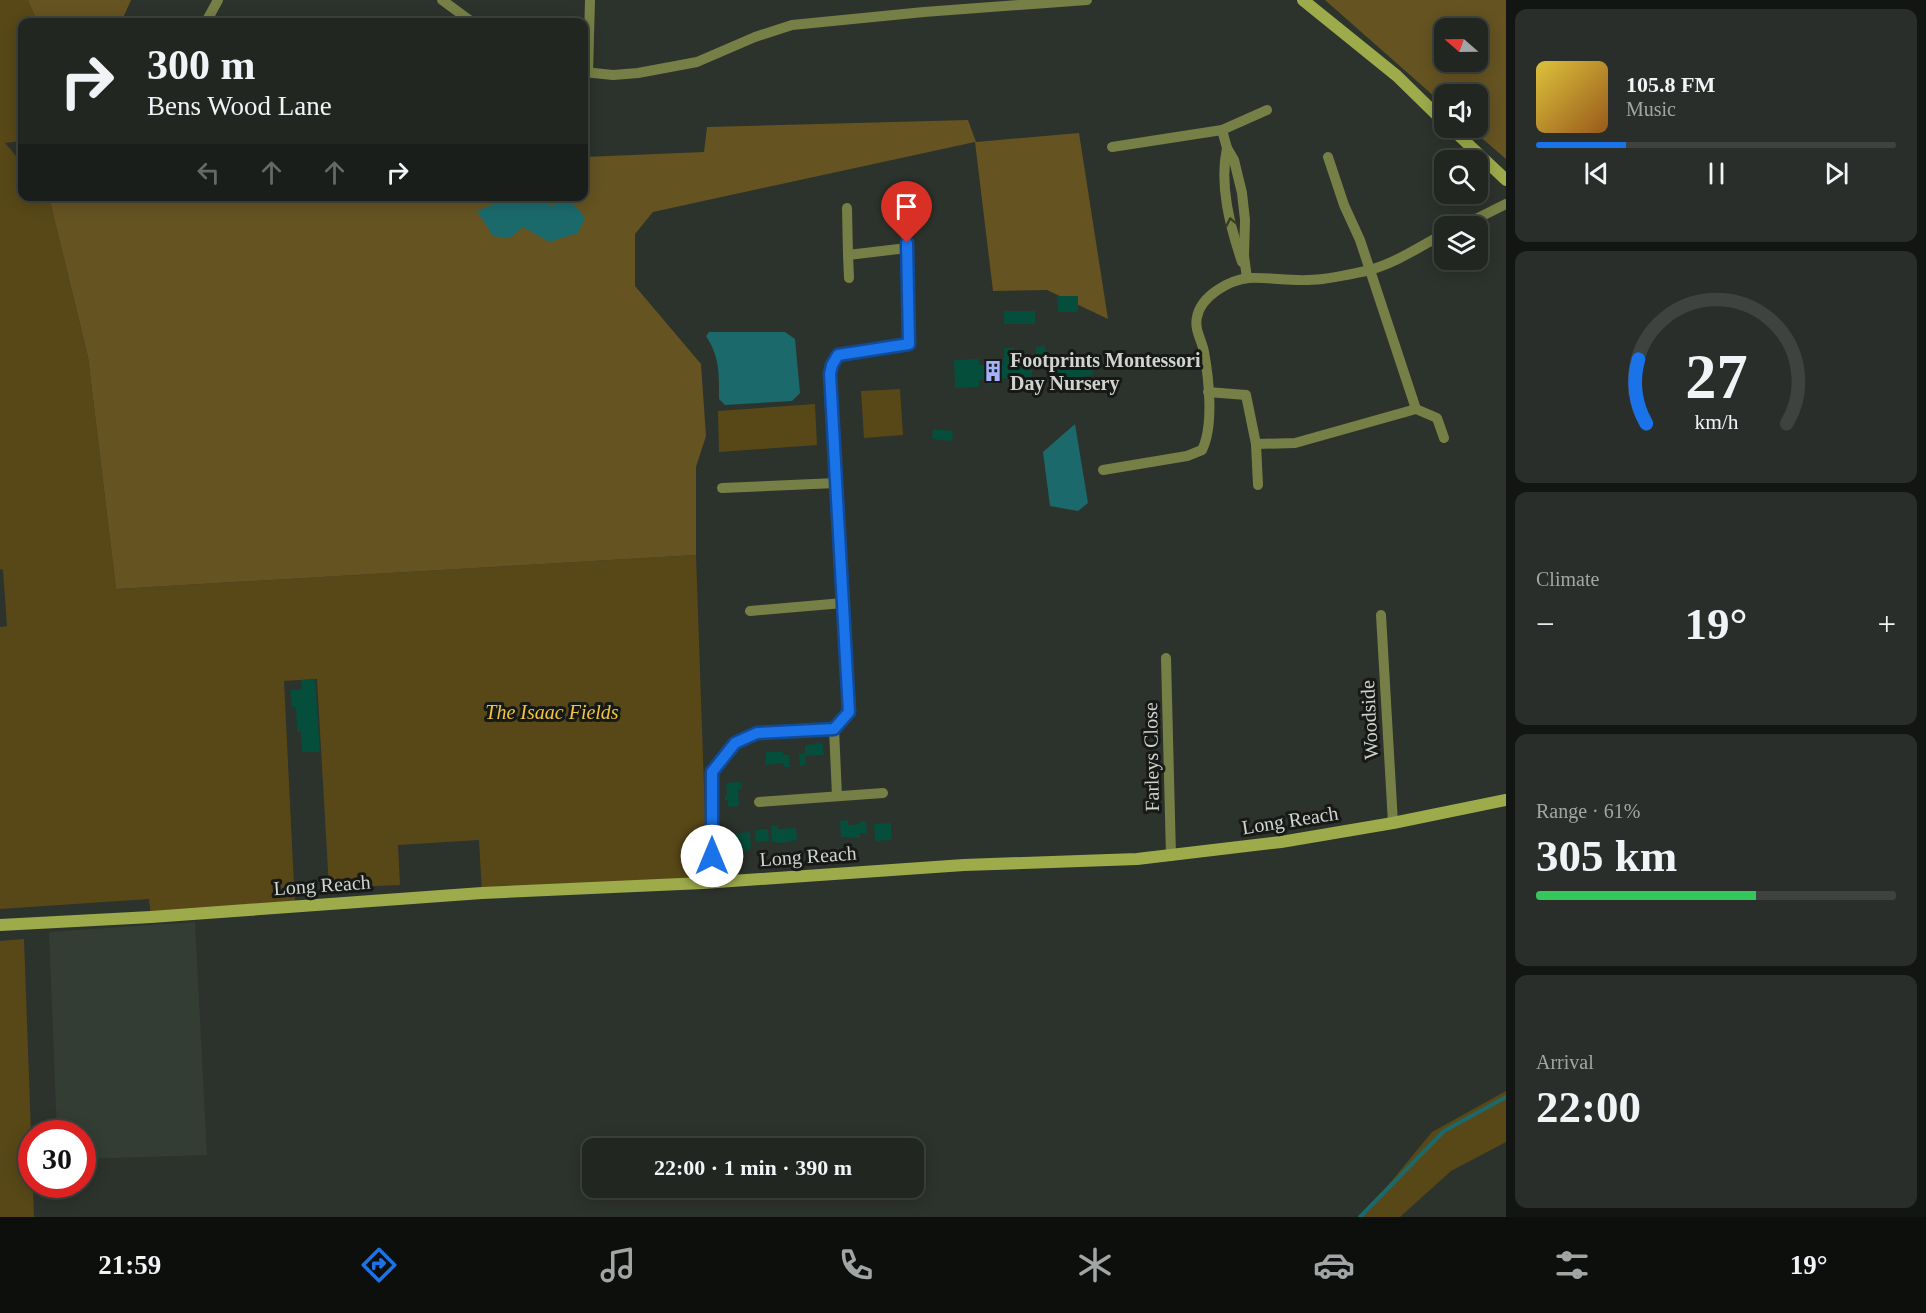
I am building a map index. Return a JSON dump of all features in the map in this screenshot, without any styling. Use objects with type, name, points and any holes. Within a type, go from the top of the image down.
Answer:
[{"type":"street","points":[[208,18],[218,0]]},
{"type":"street","points":[[442,0],[467,18]]},
{"type":"street","points":[[588,36],[590,0]]},
{"type":"street","points":[[588,73],[613,75],[638,73],[697,62],[792,24],[1087,0]]},
{"type":"street","points":[[1303,0],[1397,76],[1434,112]]},
{"type":"street","points":[[1112,147],[1222,130],[1267,110]]},
{"type":"street","points":[[1222,130],[1227,148],[1234,160],[1242,193],[1247,278]]},
{"type":"street","points":[[1462,138],[1506,180]]},
{"type":"street","points":[[1227,148],[1223,165],[1225,193],[1235,243],[1247,278]]},
{"type":"street","points":[[1328,157],[1370,270],[1416,409]]},
{"type":"street","points":[[837,796],[834,729],[849,712],[832,365],[838,355],[909,344],[905,202]]},
{"type":"street","points":[[1482,216],[1506,204]]},
{"type":"street","points":[[847,208],[849,278]]},
{"type":"street","points":[[1103,470],[1187,456],[1202,450],[1208,439],[1210,420],[1204,350],[1196,328],[1197,316],[1204,300],[1225,286],[1247,278],[1307,280],[1335,278],[1370,270],[1398,260],[1434,239]]},
{"type":"street","points":[[848,255],[907,248]]},
{"type":"street","points":[[1208,392],[1246,395],[1256,444],[1258,485]]},
{"type":"street","points":[[1256,444],[1295,443],[1416,409],[1437,418],[1444,438]]},
{"type":"street","points":[[722,488],[836,483]]},
{"type":"street","points":[[750,610],[843,603]]},
{"type":"street","name":"Woodside","points":[[1381,615],[1393,823]]},
{"type":"street","name":"Farleys Close","points":[[1166,658],[1171,856]]},
{"type":"street","points":[[712,882],[712,772],[724,755],[735,743],[757,733],[834,729]]},
{"type":"street","points":[[759,802],[883,794]]},
{"type":"street","name":"Long Reach","points":[[0,925],[151,917],[482,893],[1171,856],[1393,823],[1506,800]]},
{"type":"shaded area","points":[[28,0],[131,0],[123,18],[36,18]]},
{"type":"shaded area","points":[[1325,0],[1506,0],[1506,159],[1482,138],[1488,138],[1488,84],[1434,84],[1434,96]]},
{"type":"shaded area","points":[[968,120],[976,142],[1079,133],[1108,319],[1047,290],[993,291],[975,142],[653,212],[635,234],[635,286],[701,364],[706,436],[696,467],[696,555],[116,589],[88,357],[50,201],[588,201],[588,157],[704,152],[707,127]]},
{"type":"shaded area","points":[[195,922],[207,1155],[96,1159],[96,1120],[56,1120],[49,932]]},
{"type":"green space","name":"The Isaac Fields","points":[[0,0],[131,0],[123,18],[18,18],[18,141],[5,143],[18,158],[18,201],[50,201],[88,357],[116,589],[696,555],[707,873],[712,882],[482,893],[479,840],[398,845],[400,885],[329,888],[317,679],[284,681],[295,906],[151,917],[149,899],[0,909],[0,627],[7,626],[3,570],[0,569]]},
{"type":"green space","points":[[900,389],[903,435],[864,438],[861,391]]},
{"type":"green space","points":[[815,404],[817,445],[719,452],[718,411]]},
{"type":"green space","points":[[24,939],[31,1120],[18,1120],[18,1198],[33,1198],[34,1217],[0,1217],[0,941]]},
{"type":"green space","points":[[1506,1091],[1506,1142],[1451,1171],[1400,1217],[1362,1217],[1432,1132]]},
{"type":"water","points":[[522,201],[547,201],[551,207],[559,201],[569,201],[585,218],[578,233],[549,242],[523,227],[510,238],[493,236],[477,211],[494,204],[520,204]]},
{"type":"water","points":[[709,332],[785,332],[795,339],[800,393],[792,401],[725,405],[719,399],[718,366],[714,351],[706,336]]},
{"type":"water","points":[[1075,424],[1088,503],[1078,511],[1050,506],[1043,452]]},
{"type":"building","points":[[1057,296],[1078,296],[1078,312],[1058,312]]},
{"type":"building","points":[[1004,311],[1035,311],[1035,324],[1004,324]]},
{"type":"building","points":[[1045,346],[1046,365],[1036,365],[1036,347]]},
{"type":"building","name":"Footprints Montessori Day Nursery","points":[[1004,348],[1014,348],[1014,364],[1032,364],[1032,378],[992,379],[992,384],[987,385],[987,379],[979,380],[979,387],[955,388],[954,360],[979,359],[979,365],[1004,364]]},
{"type":"building","points":[[1069,360],[1070,363],[1091,360],[1093,375],[1058,381],[1055,366],[1064,365],[1063,361]]},
{"type":"building","points":[[933,429],[953,431],[952,441],[932,439]]},
{"type":"building","points":[[315,679],[320,752],[302,752],[301,732],[297,732],[296,707],[292,707],[290,690],[302,689],[301,680]]},
{"type":"building","points":[[817,742],[823,744],[824,755],[805,756],[806,765],[800,766],[799,754],[805,754],[805,745],[817,744]]},
{"type":"building","points":[[766,752],[783,752],[783,755],[789,755],[790,767],[784,767],[784,763],[765,765]]},
{"type":"building","points":[[741,782],[742,789],[738,789],[739,806],[728,807],[728,800],[725,800],[726,783]]},
{"type":"building","points":[[848,820],[848,825],[866,821],[867,833],[860,833],[860,838],[841,837],[840,821]]},
{"type":"building","points":[[891,823],[892,840],[875,841],[874,824]]},
{"type":"building","points":[[778,825],[778,829],[796,828],[797,840],[783,843],[772,842],[771,826]]},
{"type":"building","points":[[768,829],[769,841],[756,842],[755,830]]},
{"type":"building","points":[[750,832],[751,848],[749,850],[744,851],[742,847],[730,848],[729,834]]},
{"type":"waterway","points":[[1360,1217],[1444,1131],[1506,1097]]},
{"type":"place","name":"Footprints Montessori Day Nursery","points":[[993,371]]},
{"type":"route","points":[[712,856],[712,772],[735,743],[757,733],[834,729],[849,712],[830,374],[838,355],[909,344],[907,243]]}]
